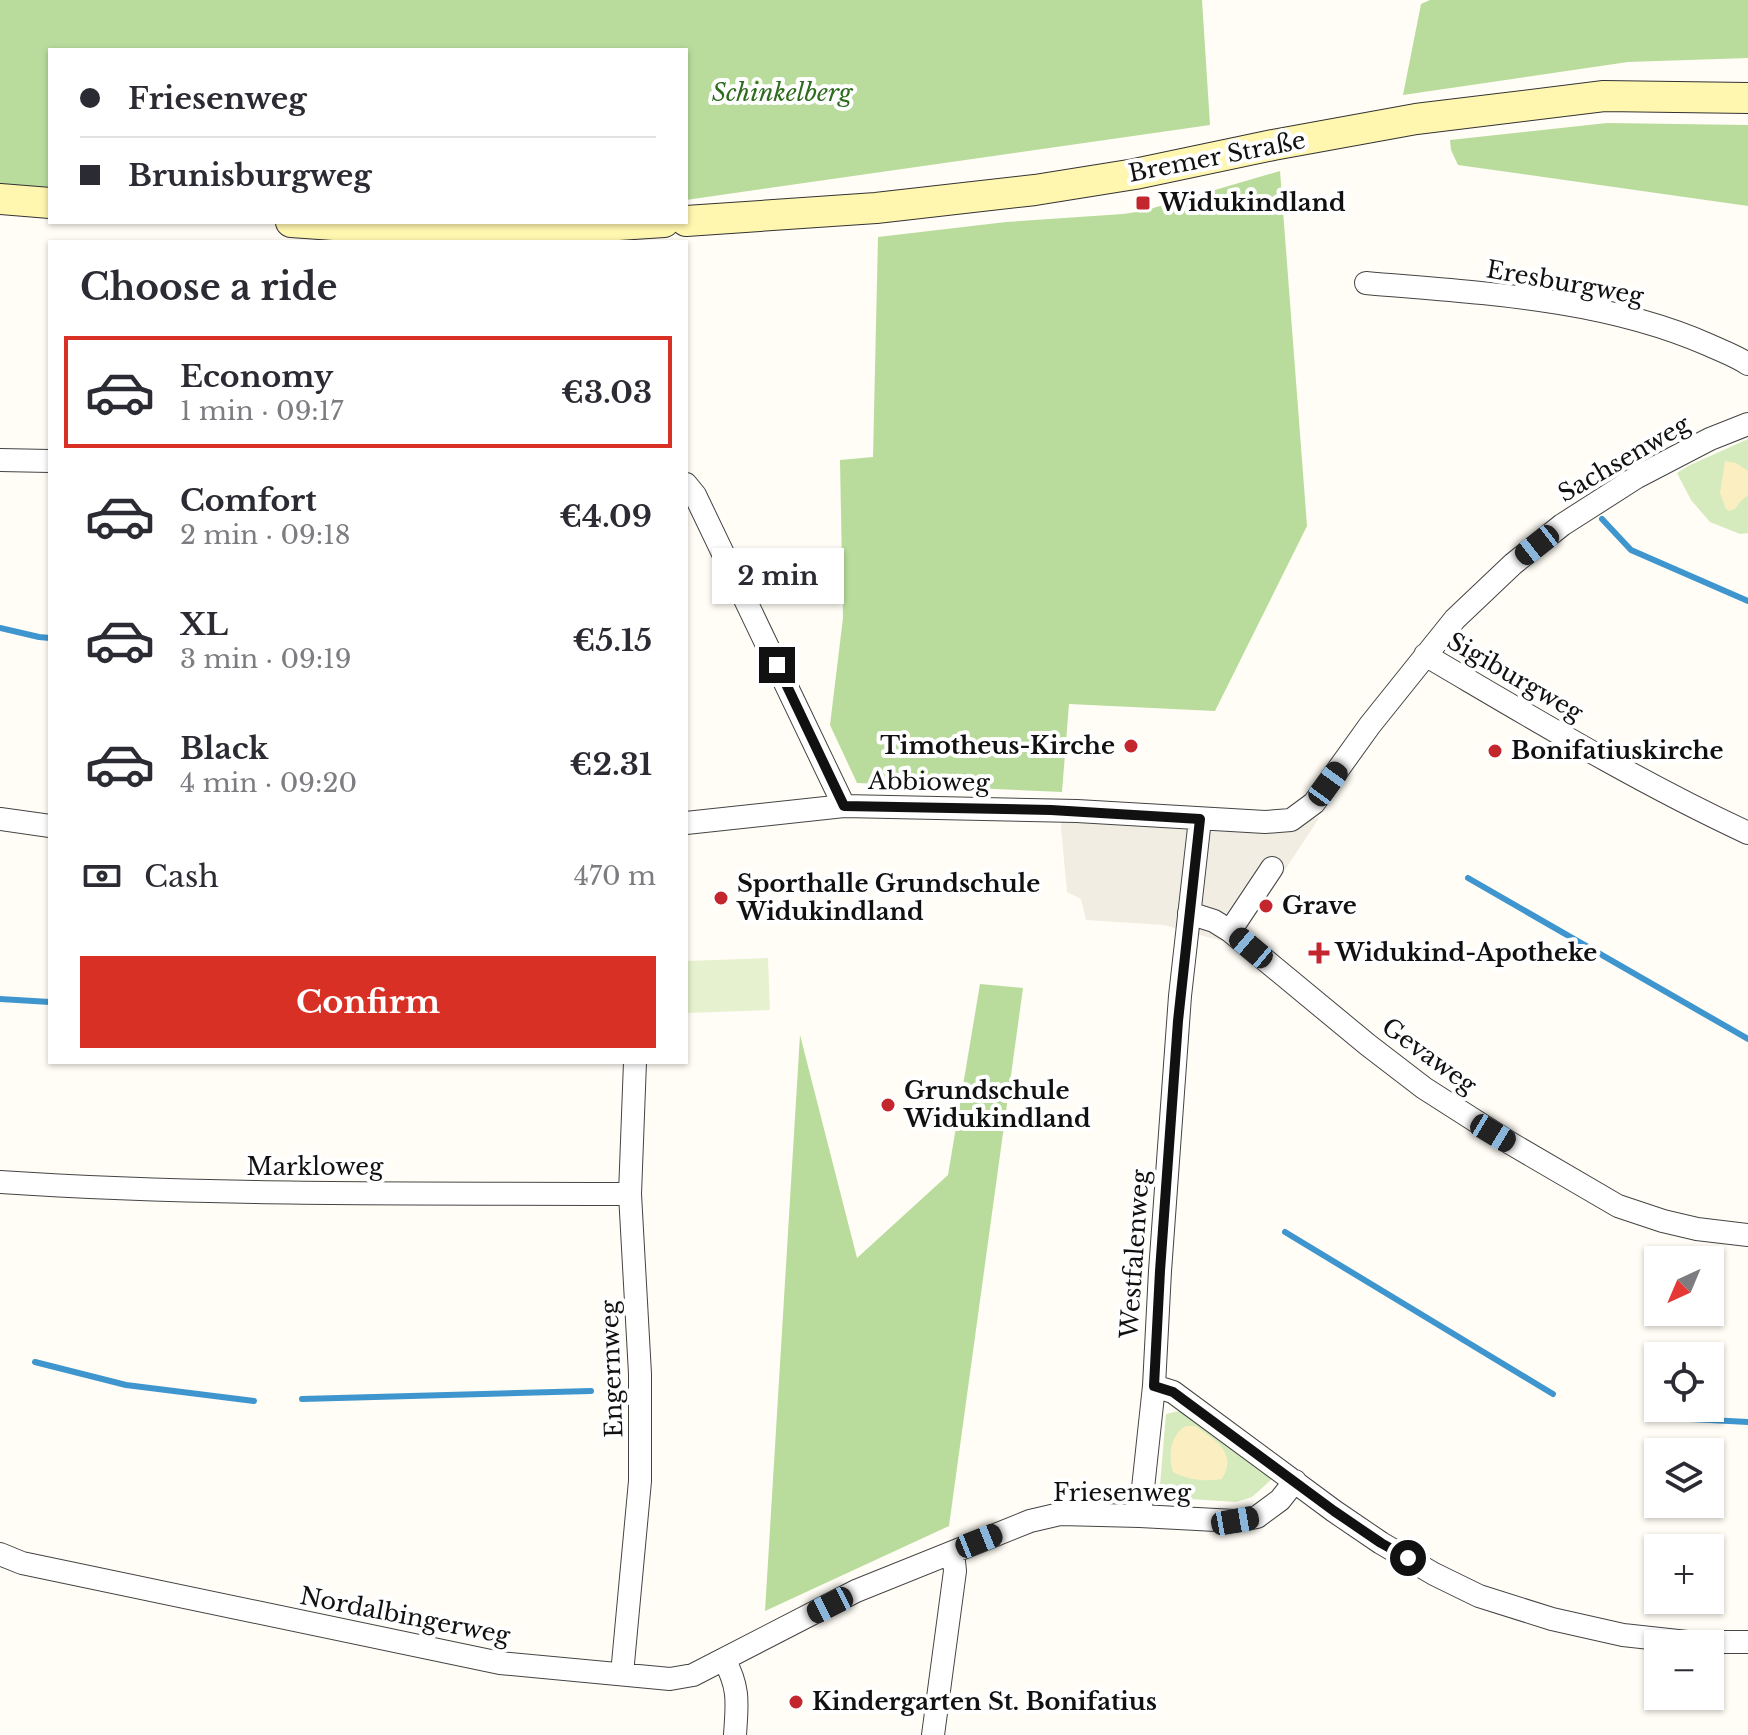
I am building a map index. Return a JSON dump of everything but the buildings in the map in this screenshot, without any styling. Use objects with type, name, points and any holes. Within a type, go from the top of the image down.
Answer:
[{"type":"main road","name":"Bremer Straße","points":[[688,221],[876,208],[1035,190],[1135,174],[1416,119],[1588,97],[1748,98]]},
{"type":"main road","points":[[0,199],[48,203]]},
{"type":"main road","points":[[298,224],[334,234],[633,224]]},
{"type":"street","name":"Eresburgweg","points":[[1366,283],[1530,298],[1626,317],[1682,333],[1748,364]]},
{"type":"street","name":"Sachsenweg","points":[[1200,819],[1291,820],[1314,803],[1370,725],[1455,619],[1513,564],[1562,525],[1637,477],[1710,439],[1748,424]]},
{"type":"street","points":[[0,460],[48,461]]},
{"type":"street","points":[[688,486],[695,495],[844,806]]},
{"type":"street","name":"Sigiburgweg","points":[[1425,655],[1608,762],[1748,833]]},
{"type":"street","name":"Abbioweg","points":[[688,823],[844,806],[1077,811],[1200,819]]},
{"type":"street","points":[[0,819],[48,826]]},
{"type":"street","name":"Westfalenweg","points":[[1140,1516],[1154,1386],[1180,996],[1200,819]]},
{"type":"street","points":[[1230,931],[1272,868]]},
{"type":"street","name":"Gevaweg","points":[[1189,913],[1214,921],[1230,931],[1424,1088],[1618,1206],[1697,1229],[1748,1235]]},
{"type":"street","name":"Engernweg","points":[[622,1674],[640,1481],[640,1374],[630,1194],[635,1064]]},
{"type":"street","name":"Markloweg","points":[[0,1182],[166,1191],[630,1194]]},
{"type":"street","points":[[1154,1386],[1173,1392],[1381,1543],[1479,1596],[1552,1619],[1623,1635],[1687,1642],[1748,1642]]},
{"type":"street","name":"Friesenweg","points":[[724,1659],[856,1591],[1030,1521],[1060,1514],[1235,1521],[1257,1517],[1280,1500],[1295,1481]]},
{"type":"street","points":[[933,1735],[955,1571],[953,1552]]},
{"type":"street","name":"Nordalbingerweg","points":[[0,1554],[22,1563],[500,1663],[670,1679],[693,1675],[724,1659]]},
{"type":"street","points":[[724,1659],[738,1694],[735,1735]]},
{"type":"green space","name":"Schinkelberg","points":[[0,0],[1202,0],[1210,125],[688,200],[688,48],[48,48],[48,190],[0,186]]},
{"type":"green space","points":[[1430,0],[1748,0],[1748,58],[1628,62],[1403,95],[1421,4]]},
{"type":"green space","points":[[1607,123],[1748,125],[1748,206],[1458,165],[1451,150],[1450,140]]},
{"type":"green space","points":[[1280,171],[1307,526],[1215,711],[1069,704],[1062,792],[857,783],[830,725],[843,618],[840,460],[873,457],[878,237],[1006,222],[1143,211]]},
{"type":"green space","points":[[1748,439],[1748,533],[1740,534],[1710,522],[1691,500],[1677,473]]},
{"type":"green space","points":[[768,958],[770,1010],[688,1013],[688,961]]},
{"type":"green space","points":[[980,984],[1023,988],[949,1526],[765,1611],[800,1035],[857,1258],[948,1175]]},
{"type":"green space","points":[[1183,1410],[1273,1478],[1252,1497],[1236,1502],[1159,1497],[1166,1414]]},
{"type":"sand","points":[[1725,461],[1736,463],[1748,471],[1748,495],[1729,511],[1720,493]]},
{"type":"sand","points":[[1186,1426],[1195,1426],[1222,1448],[1227,1461],[1222,1479],[1197,1480],[1173,1472],[1172,1446]]},
{"type":"shaded area","points":[[1063,801],[1319,818],[1236,945],[1164,925],[1086,920],[1081,899],[1067,892],[1061,828]]},
{"type":"waterway","points":[[1602,519],[1631,550],[1748,601]]},
{"type":"waterway","points":[[0,628],[48,638]]},
{"type":"waterway","points":[[1468,878],[1748,1039]]},
{"type":"waterway","points":[[0,999],[48,1002]]},
{"type":"waterway","points":[[1285,1232],[1553,1394]]},
{"type":"waterway","points":[[35,1362],[126,1385],[254,1401]]},
{"type":"waterway","points":[[302,1399],[591,1391]]},
{"type":"waterway","points":[[1724,1421],[1748,1422]]},
{"type":"place","name":"Widukindland","points":[[1143,203]]},
{"type":"place","name":"Timotheus-Kirche","points":[[1131,746]]},
{"type":"place","name":"Bonifatiuskirche","points":[[1495,751]]},
{"type":"place","name":"Sporthalle Grundschule Widukindland","points":[[721,898]]},
{"type":"place","name":"Grave","points":[[1266,906]]},
{"type":"place","name":"Widukind-Apotheke","points":[[1319,953]]},
{"type":"place","name":"Grundschule Widukindland","points":[[888,1105]]},
{"type":"place","name":"Kindergarten St. Bonifatius","points":[[796,1702]]},
{"type":"route","points":[[777,665],[844,806],[1051,810],[1200,819],[1178,1021],[1154,1386],[1173,1392],[1334,1511],[1408,1558]]}]
